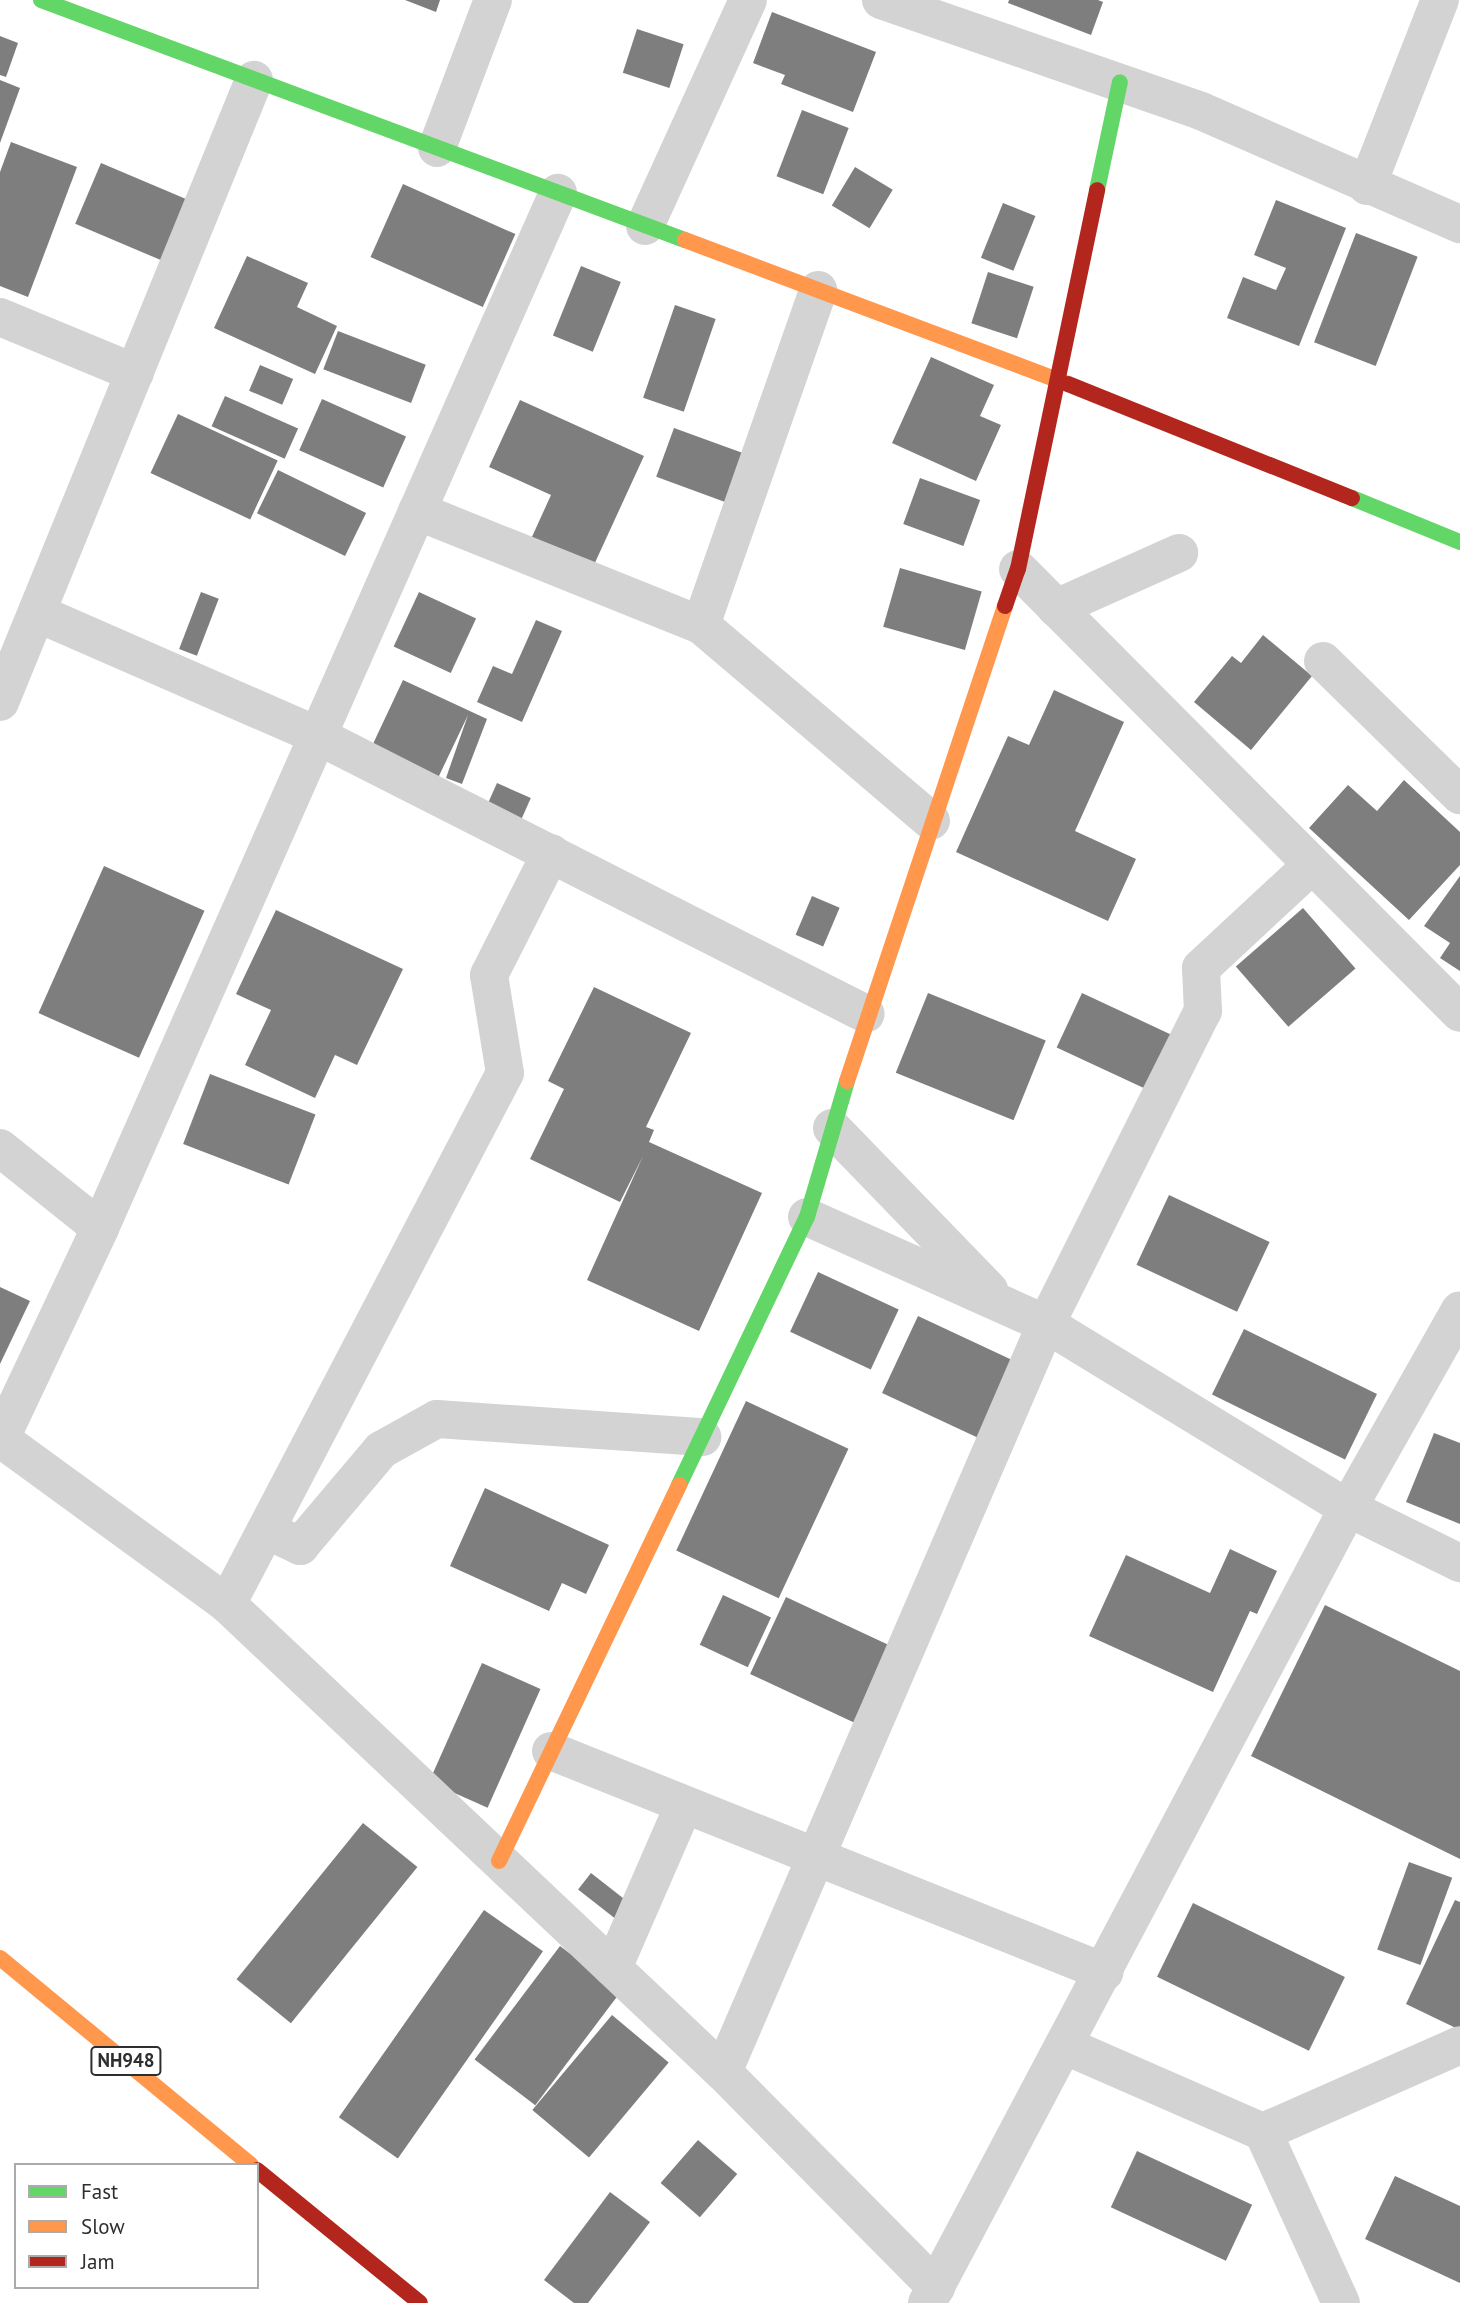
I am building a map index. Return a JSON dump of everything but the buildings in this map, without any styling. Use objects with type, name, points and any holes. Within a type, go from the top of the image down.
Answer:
[{"type":"main road","points":[[41,0],[1059,380],[1460,542]]},
{"type":"main road","points":[[499,1861],[807,1217],[866,1014],[1018,569],[1120,82]]},
{"type":"main road","name":"NH948","points":[[0,1958],[249,2163]]},
{"type":"main road","points":[[259,2172],[420,2303]]},
{"type":"street","points":[[437,148],[493,0]]},
{"type":"street","points":[[645,226],[748,0]]},
{"type":"street","points":[[881,0],[1200,111],[1367,186],[1460,224]]},
{"type":"street","points":[[1367,186],[1440,0]]},
{"type":"street","points":[[0,702],[254,80]]},
{"type":"street","points":[[558,193],[100,1228],[0,1440],[227,1604],[723,2072],[931,2295],[1066,2046],[1348,1508],[1460,1310]]},
{"type":"street","points":[[701,625],[818,290]]},
{"type":"street","points":[[0,317],[135,373]]},
{"type":"street","points":[[417,511],[701,625],[931,821]]},
{"type":"street","points":[[1056,608],[1179,553]]},
{"type":"street","points":[[1018,569],[1460,1013]]},
{"type":"street","points":[[37,613],[318,737],[866,1014]]},
{"type":"street","points":[[1323,661],[1460,795]]},
{"type":"street","points":[[227,1604],[505,1073],[489,975],[551,853]]},
{"type":"street","points":[[723,2072],[1046,1324],[1203,1011],[1200,968],[1312,864]]},
{"type":"street","points":[[832,1128],[1004,1306]]},
{"type":"street","points":[[0,1147],[100,1228]]},
{"type":"street","points":[[807,1217],[1046,1324],[1348,1508],[1460,1563]]},
{"type":"street","points":[[266,1530],[300,1546],[381,1450],[437,1419],[702,1437]]},
{"type":"street","points":[[551,1751],[683,1807],[1104,1972]]},
{"type":"street","points":[[613,1968],[683,1807]]},
{"type":"street","points":[[1263,2132],[1460,2045]]},
{"type":"street","points":[[1066,2046],[1263,2132],[1341,2303]]},
{"type":"traffic: fast","points":[[41,0],[685,240]]},
{"type":"traffic: fast","points":[[1097,190],[1120,82]]},
{"type":"traffic: fast","points":[[1352,498],[1460,542]]},
{"type":"traffic: fast","points":[[679,1485],[807,1217],[847,1081]]},
{"type":"traffic: slow","points":[[685,240],[1068,384]]},
{"type":"traffic: slow","points":[[847,1081],[1005,606]]},
{"type":"traffic: slow","points":[[499,1861],[679,1485]]},
{"type":"traffic: slow","points":[[0,1958],[249,2163]]},
{"type":"traffic: jam","points":[[1005,606],[1018,569],[1097,190]]},
{"type":"traffic: jam","points":[[1068,384],[1352,498]]},
{"type":"traffic: jam","points":[[259,2172],[420,2303]]}]
